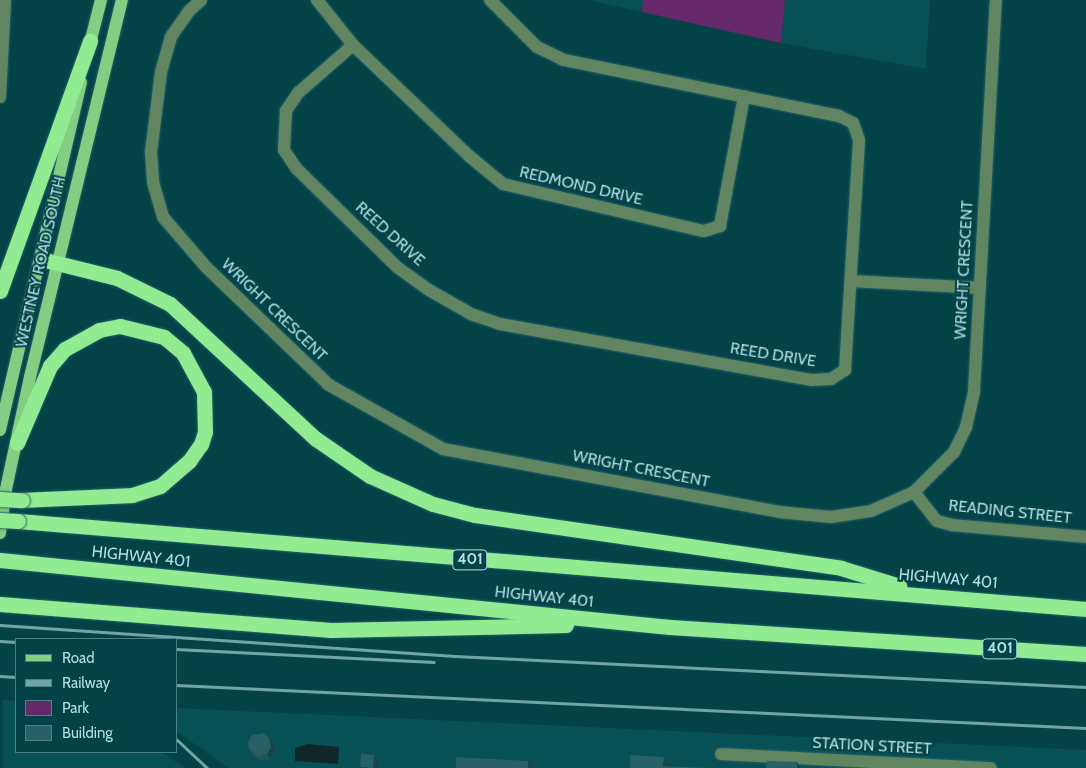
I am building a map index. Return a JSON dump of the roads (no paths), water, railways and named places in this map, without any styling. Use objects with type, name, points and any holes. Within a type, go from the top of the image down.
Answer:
[{"type":"highway","points":[[0,291],[90,40]]},
{"type":"highway","points":[[41,259],[117,278],[170,304],[316,439],[370,476],[433,504],[503,520],[842,568],[922,594]]},
{"type":"highway","points":[[0,499],[22,500],[132,495],[160,486],[189,461],[201,444],[205,432],[204,392],[183,352],[164,337],[120,326],[99,330],[66,349],[50,366],[17,443]]},
{"type":"highway","name":"HIGHWAY 401","points":[[0,520],[729,582],[922,594],[1086,609]]},
{"type":"highway","name":"HIGHWAY 401","points":[[7,561],[670,627],[1086,654]]},
{"type":"highway","points":[[0,604],[331,630],[560,625],[670,627]]},
{"type":"main road","name":"WESTNEY ROAD SOUTH","points":[[0,430],[90,40],[101,0]]},
{"type":"main road","name":"WESTNEY ROAD SOUTH","points":[[0,533],[17,443],[122,0]]},
{"type":"street","points":[[0,97],[5,0]]},
{"type":"street","name":"WRIGHT CRESCENT","points":[[201,0],[189,11],[171,37],[161,72],[151,152],[153,182],[163,217],[206,267],[329,385],[443,449],[779,512],[831,517],[871,511],[914,492],[954,452],[966,427],[974,391],[996,0]]},
{"type":"street","name":"REDMOND DRIVE","points":[[317,0],[353,45],[469,156],[503,184],[704,231],[720,226],[744,96]]},
{"type":"street","name":"REED DRIVE","points":[[353,45],[298,92],[286,111],[284,150],[297,169],[397,267],[429,290],[471,314],[500,324],[812,380],[831,379],[845,370],[852,281],[859,140],[853,123],[839,116],[564,60],[537,46],[490,0]]},
{"type":"street","points":[[852,281],[980,288]]},
{"type":"street","name":"READING STREET","points":[[914,492],[937,521],[952,525],[1086,537]]},
{"type":"street","name":"STATION STREET","points":[[722,754],[751,762],[991,768]]},
{"type":"railway","points":[[0,625],[455,656],[1086,687]]},
{"type":"railway","points":[[0,641],[15,642]]},
{"type":"railway","points":[[178,649],[434,662]]},
{"type":"railway","points":[[0,676],[15,677]]},
{"type":"railway","points":[[178,685],[1086,728]]},
{"type":"railway","points":[[178,741],[207,768]]}]
